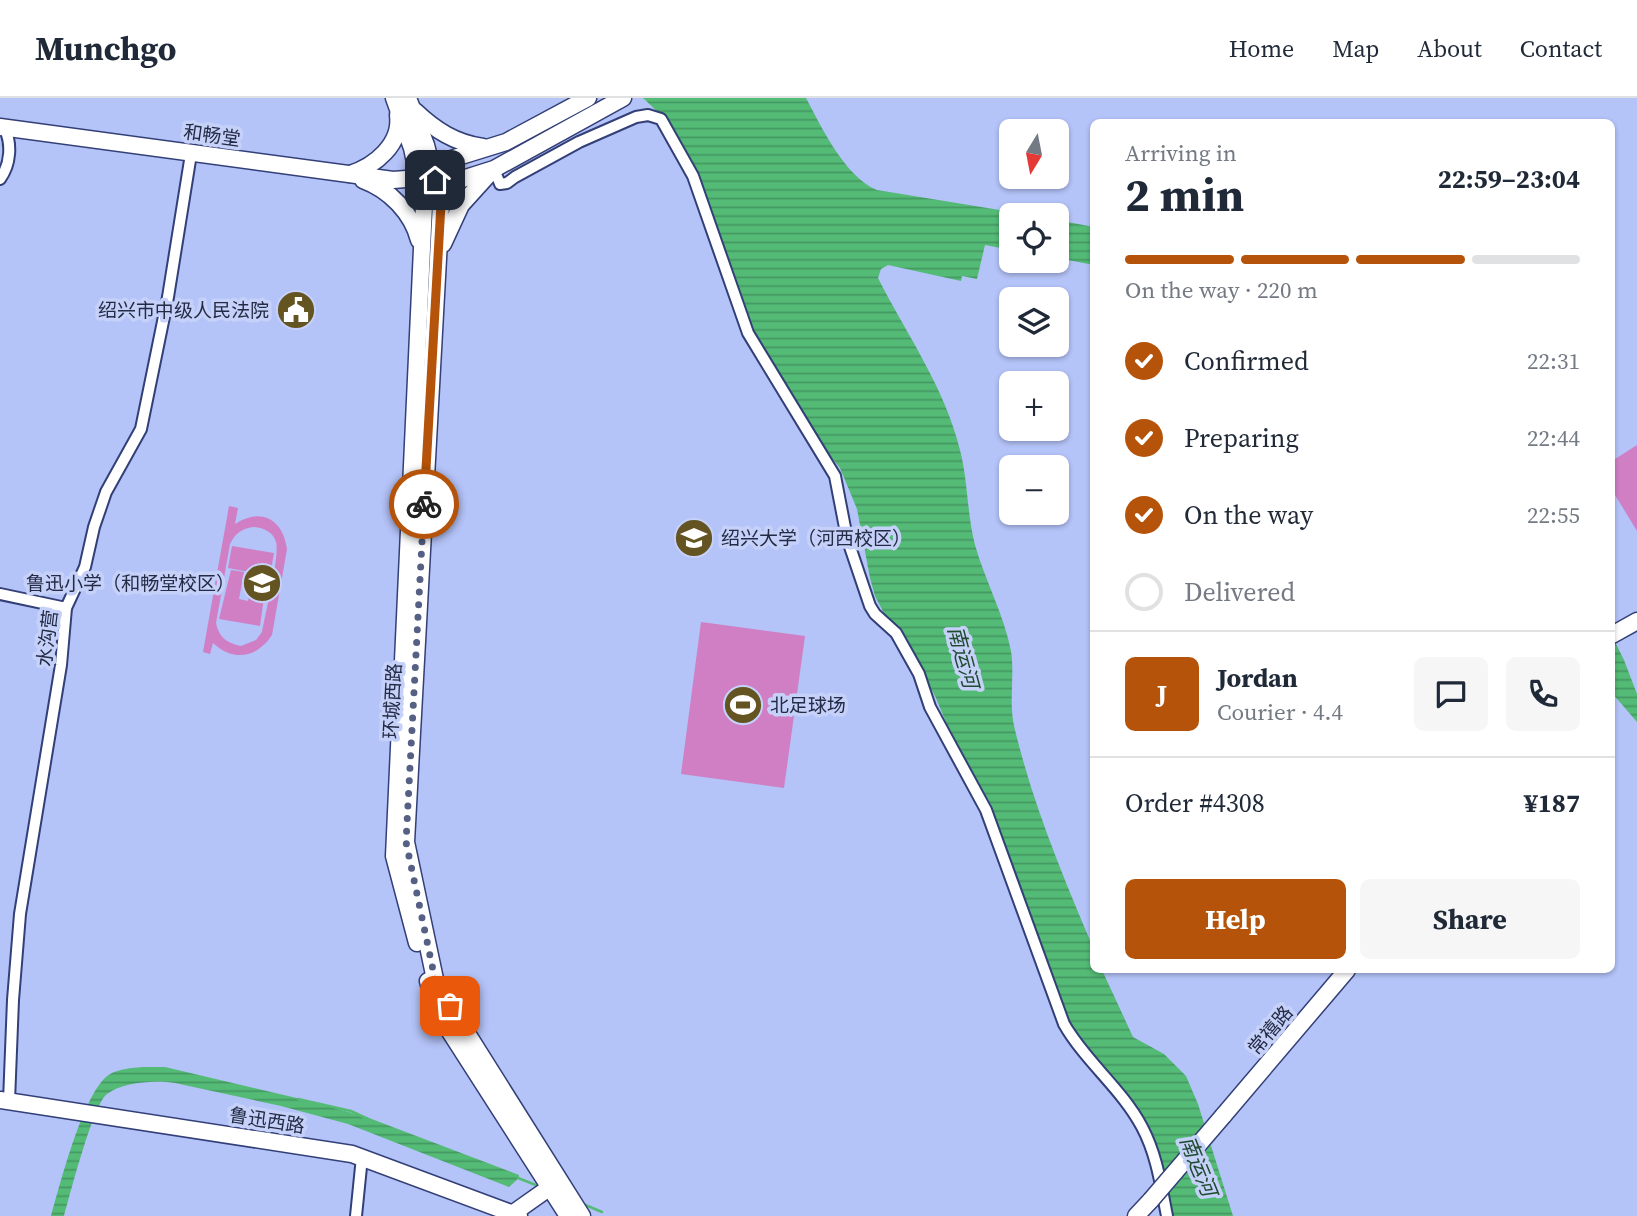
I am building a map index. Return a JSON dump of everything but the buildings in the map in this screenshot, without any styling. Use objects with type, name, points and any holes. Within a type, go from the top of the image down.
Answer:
[{"type":"street","points":[[429,266],[461,205],[494,169],[623,98]]},
{"type":"street","points":[[429,176],[448,160],[506,142],[586,99]]},
{"type":"street","points":[[348,174],[362,170],[379,159],[392,145],[403,102],[448,137],[466,145],[489,148]]},
{"type":"street","name":"环城西路","points":[[403,102],[441,204],[429,266],[406,842],[436,984],[544,1169],[582,1216]]},
{"type":"street","points":[[494,169],[500,184],[507,183],[579,142],[636,117],[648,114],[661,120],[693,176],[748,333],[835,476],[847,538],[870,606],[896,633],[919,674],[930,707],[986,810],[1064,1024],[1142,1126],[1157,1167],[1167,1216]]},
{"type":"street","points":[[0,179],[4,174],[11,141],[2,127]]},
{"type":"street","name":"和畅堂","points":[[2,127],[393,180],[429,176],[453,182],[494,169]]},
{"type":"street","name":"水沟营","points":[[5,1100],[20,914],[61,665],[66,608],[86,567],[94,527],[106,492],[141,429],[168,297],[191,153]]},
{"type":"street","points":[[348,174],[372,183],[405,210],[415,226],[429,266]]},
{"type":"street","points":[[0,594],[66,608]]},
{"type":"street","points":[[1615,633],[1637,621]]},
{"type":"street","name":"常禧路","points":[[1136,1216],[1345,973]]},
{"type":"street","name":"鲁迅西路","points":[[5,1100],[362,1157],[515,1215]]},
{"type":"street","points":[[356,1216],[362,1157]]},
{"type":"street","points":[[515,1215],[555,1185]]},
{"type":"street","name":"环城西路","points":[[555,1185],[566,1214]]},
{"type":"shaded area","points":[[1637,445],[1637,531],[1615,495],[1615,459]]},
{"type":"shaded area","points":[[229,506],[238,508],[235,524],[254,517],[269,519],[281,530],[287,549],[272,635],[259,649],[244,655],[229,653],[213,643],[210,654],[203,652]],"holes":[[[258,528],[268,531],[275,539],[276,559],[262,632],[256,640],[241,646],[224,639],[216,623],[230,544],[240,532]]]},
{"type":"shaded area","points":[[232,546],[274,553],[270,576],[258,574],[267,576],[260,626],[219,619],[231,570],[244,572],[239,599],[248,601],[254,573],[228,568]]},
{"type":"shaded area","name":"北足球场","points":[[701,622],[805,636],[784,788],[681,774]]},
{"type":"water","name":"南运河","points":[[643,98],[806,98],[827,137],[845,163],[865,184],[877,190],[999,210],[999,248],[985,245],[977,279],[962,276],[961,281],[888,265],[881,269],[878,278],[935,383],[953,427],[963,462],[975,545],[1011,651],[1015,730],[1040,814],[1090,940],[1090,973],[1103,973],[1133,1037],[1164,1054],[1186,1076],[1198,1104],[1233,1216],[1170,1216],[1147,1138],[1075,1040],[936,698],[875,596],[857,509],[840,468],[820,443],[752,335],[698,177],[662,116]]},
{"type":"water","points":[[1069,222],[1090,226],[1090,264],[1069,260]]},
{"type":"water","points":[[1615,642],[1637,694],[1637,722],[1615,696]]},
{"type":"water","points":[[142,1067],[165,1067],[318,1103],[369,1118],[519,1175],[519,1178],[509,1187],[348,1124],[175,1083],[149,1082],[130,1084],[114,1090],[101,1101],[89,1131],[64,1216],[51,1216],[82,1117],[100,1083],[110,1074]]},
{"type":"waterway","points":[[298,1099],[351,1111],[368,1119]]},
{"type":"waterway","points":[[518,1178],[541,1187]]},
{"type":"waterway","points":[[583,1204],[602,1212]]},
{"type":"way so far","points":[[424,504],[406,842],[436,984],[450,1006]]},
{"type":"place","name":"绍兴市中级人民法院","points":[[296,310]]},
{"type":"place","name":"绍兴大学（河西校区）","points":[[694,538]]},
{"type":"place","name":"鲁迅小学（和畅堂校区）","points":[[262,583]]},
{"type":"place","name":"北足球场","points":[[743,705]]},
{"type":"route","points":[[424,504],[441,204],[435,180]]}]
